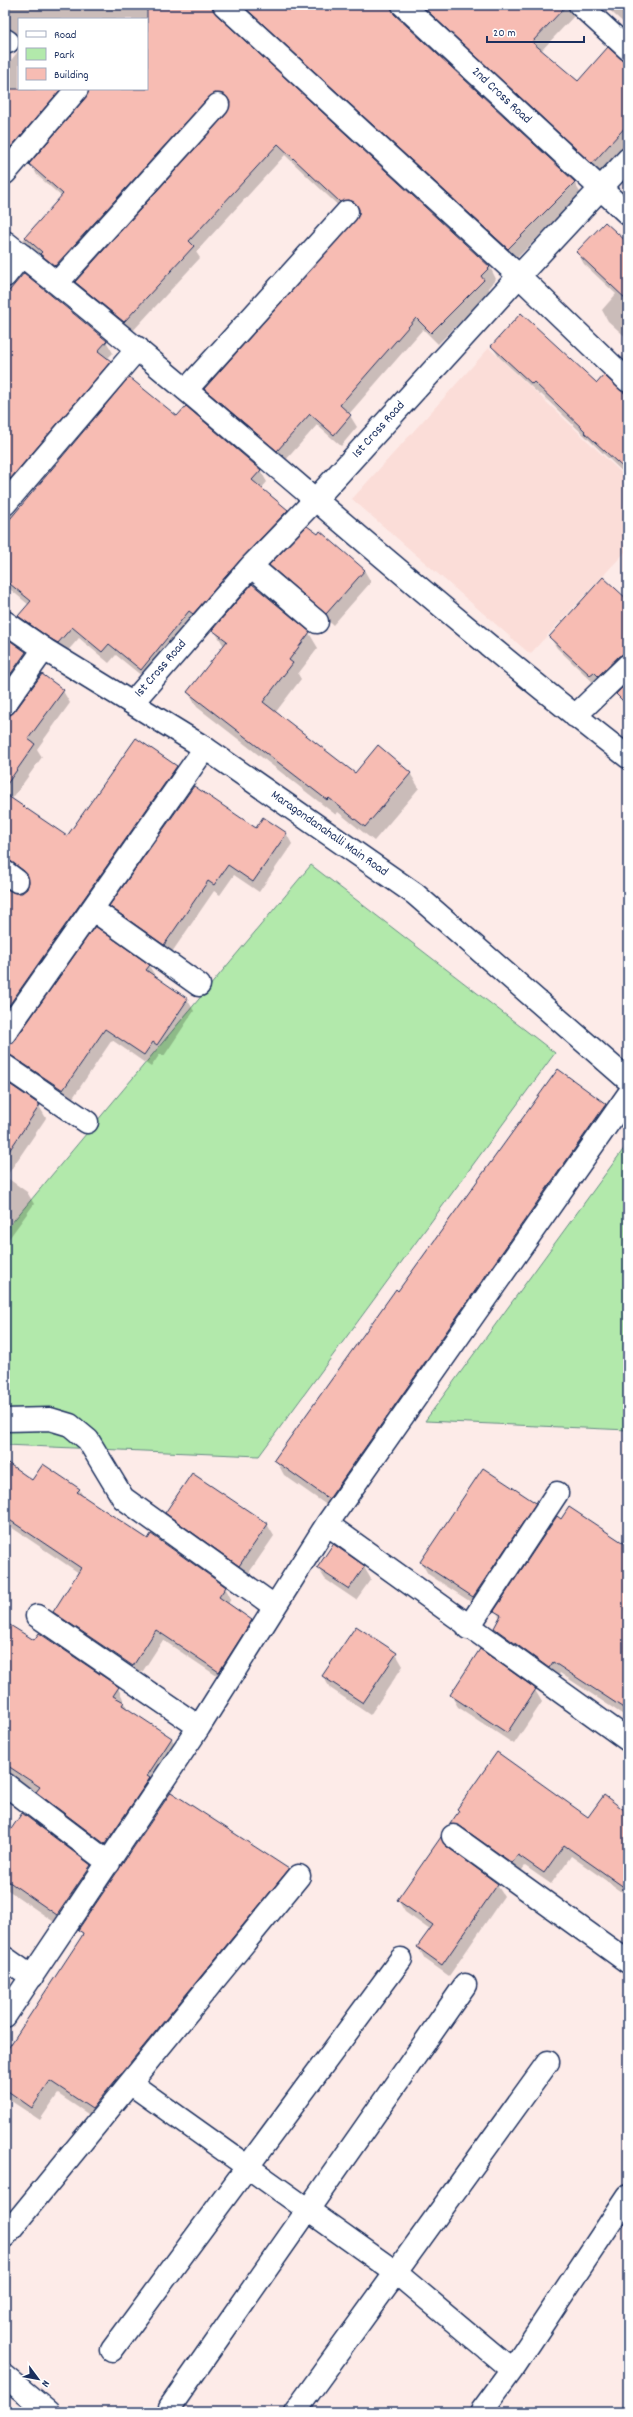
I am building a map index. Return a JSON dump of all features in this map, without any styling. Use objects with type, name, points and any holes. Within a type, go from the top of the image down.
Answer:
[{"type":"street","points":[[224,5],[519,276],[628,381]]},
{"type":"street","name":"2nd Cross Road","points":[[403,5],[628,214]]},
{"type":"street","points":[[580,5],[628,49]]},
{"type":"street","points":[[5,173],[76,90]]},
{"type":"street","points":[[58,282],[218,105]]},
{"type":"street","name":"1st Cross Road","points":[[132,703],[251,566],[315,500],[628,159]]},
{"type":"street","points":[[186,390],[347,212]]},
{"type":"street","points":[[5,242],[58,282],[138,348],[315,500],[575,716],[628,757]]},
{"type":"street","points":[[5,276],[22,256]]},
{"type":"street","points":[[5,504],[138,348]]},
{"type":"street","points":[[251,566],[317,622]]},
{"type":"street","name":"Maragondanahalli Main Road","points":[[5,622],[44,649],[205,748],[415,894],[628,1080]]},
{"type":"street","points":[[5,704],[44,649]]},
{"type":"street","points":[[575,716],[628,665]]},
{"type":"street","points":[[5,1033],[205,748]]},
{"type":"street","points":[[92,910],[199,985]]},
{"type":"street","points":[[5,1066],[87,1122]]},
{"type":"street","points":[[5,2016],[32,1978],[199,1727],[327,1524],[628,1095]]},
{"type":"street","points":[[5,1420],[50,1419],[70,1425],[88,1440],[123,1498],[274,1606]]},
{"type":"street","points":[[468,1628],[557,1493]]},
{"type":"street","points":[[327,1524],[468,1628],[628,1740]]},
{"type":"street","points":[[37,1616],[199,1727]]},
{"type":"street","points":[[5,1784],[109,1862]]},
{"type":"street","points":[[453,1836],[628,1962]]},
{"type":"street","points":[[5,2236],[299,1876]]},
{"type":"street","points":[[5,1958],[32,1978]]},
{"type":"street","points":[[112,2350],[401,1960]]},
{"type":"street","points":[[170,2407],[466,1985]]},
{"type":"street","points":[[295,2412],[548,2062]]},
{"type":"street","points":[[130,2083],[395,2272],[512,2370]]},
{"type":"street","points":[[482,2412],[512,2370],[628,2196]]},
{"type":"street","points":[[5,2376],[48,2412]]},
{"type":"shaded area","points":[[489,348],[628,479],[628,549],[530,654],[352,499]]},
{"type":"green space","points":[[311,865],[555,1053],[259,1456],[5,1445],[5,1231]]},
{"type":"green space","points":[[628,1143],[628,1430],[425,1421]]},
{"type":"building","points":[[147,5],[212,5],[216,14],[490,267],[481,276],[484,280],[431,333],[416,318],[340,405],[351,415],[334,435],[310,414],[277,451],[204,389],[359,215],[359,209],[355,203],[349,200],[340,202],[278,144],[189,241],[194,246],[124,322],[75,282],[227,113],[230,102],[226,96],[215,93],[209,97],[55,266],[40,254],[42,252],[25,237],[63,194],[29,164],[86,97],[89,90],[148,90]]},
{"type":"building","points":[[242,5],[391,5],[394,14],[575,182],[508,249]]},
{"type":"building","points":[[421,5],[567,5],[532,42],[578,81],[608,47],[620,58],[628,61],[628,124],[592,164]]},
{"type":"building","points":[[5,89],[60,90],[11,147],[5,142]]},
{"type":"building","points":[[605,222],[628,243],[628,301],[576,252]]},
{"type":"building","points":[[24,273],[107,341],[98,351],[111,361],[10,479],[5,474],[5,296]]},
{"type":"building","points":[[521,313],[597,383],[604,375],[620,390],[628,393],[628,472],[584,432],[585,431],[534,382],[532,384],[491,346]]},
{"type":"building","points":[[129,377],[177,416],[186,406],[261,470],[252,480],[288,510],[242,558],[193,614],[189,611],[141,670],[109,644],[102,652],[72,627],[58,643],[51,639],[18,616],[31,601],[5,580],[5,525]]},
{"type":"building","points":[[307,526],[318,534],[320,531],[365,570],[326,614],[269,565]]},
{"type":"building","points":[[603,577],[628,600],[628,653],[619,656],[598,676],[594,672],[590,675],[549,637]]},
{"type":"building","points":[[252,584],[310,632],[289,660],[293,663],[263,702],[355,773],[378,745],[411,773],[365,827],[329,798],[327,800],[187,692],[227,641],[212,630]]},
{"type":"building","points":[[5,637],[26,652],[5,682]]},
{"type":"building","points":[[42,674],[64,690],[28,739],[35,744],[5,787],[5,716],[15,711]]},
{"type":"building","points":[[628,682],[628,706],[616,694]]},
{"type":"building","points":[[136,738],[177,766],[5,1011],[5,888],[15,893],[22,893],[27,889],[29,882],[24,871],[12,862],[5,860],[5,794],[67,836]]},
{"type":"building","points":[[194,786],[256,828],[263,817],[287,833],[253,882],[228,865],[214,885],[208,881],[164,945],[109,906]]},
{"type":"building","points":[[95,926],[150,965],[146,970],[188,999],[157,1045],[153,1042],[144,1055],[105,1029],[63,1090],[12,1056],[5,1054],[5,1045],[15,1040]]},
{"type":"building","points":[[558,1069],[606,1104],[329,1499],[274,1460],[396,1289],[398,1291]]},
{"type":"building","points":[[5,1081],[40,1105],[5,1157]]},
{"type":"building","points":[[5,1461],[32,1480],[43,1464],[80,1489],[77,1492],[148,1539],[151,1534],[226,1587],[219,1597],[252,1620],[219,1672],[156,1630],[133,1666],[53,1612],[81,1568],[5,1517]]},
{"type":"building","points":[[483,1468],[536,1503],[473,1597],[420,1562]]},
{"type":"building","points":[[192,1473],[268,1524],[239,1566],[165,1513]]},
{"type":"building","points":[[569,1507],[628,1546],[628,1711],[553,1662],[549,1668],[494,1628],[501,1615],[494,1611],[557,1516],[561,1519]]},
{"type":"building","points":[[333,1544],[365,1566],[349,1589],[317,1568]]},
{"type":"building","points":[[5,1622],[34,1640],[39,1633],[119,1687],[113,1696],[124,1702],[122,1705],[172,1738],[147,1776],[150,1778],[105,1844],[36,1792],[40,1787],[5,1764]]},
{"type":"building","points":[[356,1626],[397,1653],[363,1703],[322,1676]]},
{"type":"building","points":[[480,1649],[536,1689],[507,1733],[450,1695]]},
{"type":"building","points":[[497,1752],[588,1817],[604,1795],[628,1813],[628,1890],[564,1845],[544,1873],[518,1855],[512,1863],[460,1826],[450,1824],[459,1811],[457,1809]]},
{"type":"building","points":[[171,1792],[289,1869],[92,2109],[50,2081],[32,2108],[5,2089],[5,2053],[82,1936],[83,1933],[78,1930]]},
{"type":"building","points":[[22,1813],[91,1865],[57,1915],[5,1879],[5,1838]]},
{"type":"building","points":[[441,1837],[446,1846],[498,1884],[442,1965],[417,1947],[433,1925],[397,1900]]}]
